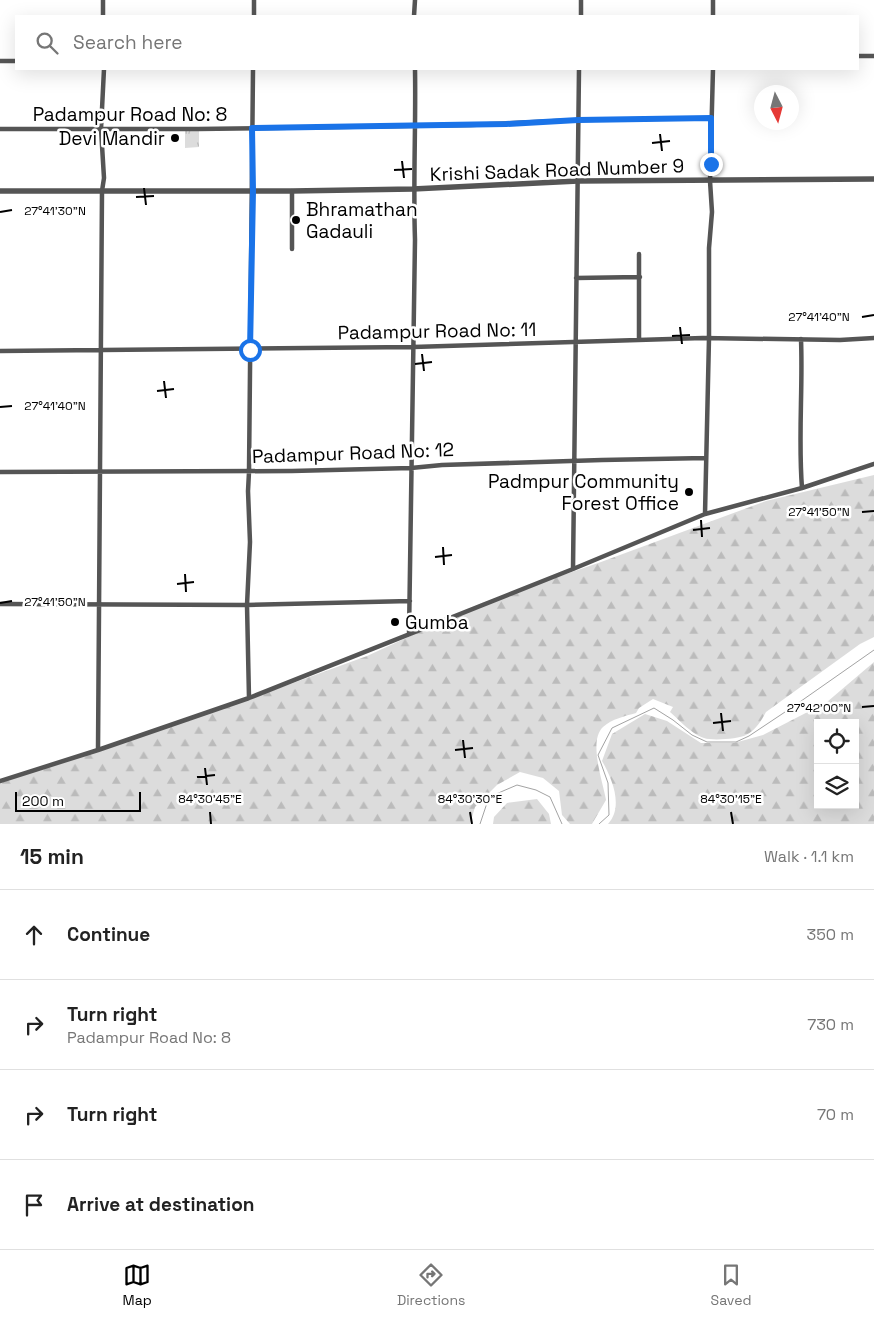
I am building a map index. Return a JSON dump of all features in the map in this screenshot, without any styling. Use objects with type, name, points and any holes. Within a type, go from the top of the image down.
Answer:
[{"type":"street","points":[[103,0],[103,15]]},
{"type":"street","points":[[254,0],[254,15]]},
{"type":"street","points":[[414,15],[415,0]]},
{"type":"street","points":[[581,0],[581,15]]},
{"type":"street","points":[[713,0],[713,15]]},
{"type":"street","points":[[859,56],[874,56]]},
{"type":"street","points":[[0,61],[15,61]]},
{"type":"street","points":[[98,750],[99,472],[103,319],[102,191],[104,178],[101,129],[104,70]]},
{"type":"street","points":[[249,698],[247,605],[250,542],[248,491],[253,70]]},
{"type":"street","points":[[409,634],[415,240],[413,188],[416,70]]},
{"type":"street","points":[[573,569],[578,70]]},
{"type":"street","points":[[705,514],[709,248],[712,212],[710,181],[713,70]]},
{"type":"street","name":"Padampur Road No: 8","points":[[0,129],[252,128],[506,124],[578,120],[711,118]]},
{"type":"street","name":"Krishi Sadak Road Number 9","points":[[0,192],[292,191],[578,181],[874,179]]},
{"type":"street","points":[[292,191],[292,249]]},
{"type":"street","points":[[639,254],[639,340]]},
{"type":"street","points":[[576,278],[640,278]]},
{"type":"street","name":"Padampur Road No: 11","points":[[0,352],[413,347],[709,338],[874,338]]},
{"type":"street","points":[[801,339],[801,418],[799,437],[802,488]]},
{"type":"street","name":"Padampur Road No: 12","points":[[0,472],[249,472],[706,458]]},
{"type":"street","points":[[0,782],[249,698],[573,569],[705,514],[802,488],[874,464]]},
{"type":"street","points":[[0,604],[247,605],[410,601]]},
{"type":"green space","points":[[185,129],[199,129],[199,147],[185,148]]},
{"type":"green space","points":[[874,475],[874,637],[860,644],[766,712],[755,728],[743,736],[708,739],[695,734],[670,712],[673,707],[653,699],[639,708],[636,713],[610,722],[599,733],[597,742],[598,762],[606,800],[592,824],[570,824],[562,815],[559,791],[543,778],[520,772],[497,785],[475,807],[470,824],[0,824],[0,783],[241,702],[367,656],[482,603],[601,562],[766,501]]},
{"type":"green space","points":[[874,662],[874,824],[608,824],[613,817],[616,801],[613,784],[602,761],[612,734],[645,714],[667,721],[701,743],[734,743],[763,735],[827,702]]},
{"type":"green space","points":[[537,799],[549,814],[551,824],[493,824],[494,817],[507,803]]},
{"type":"waterway","points":[[599,824],[609,815],[608,783],[598,755],[612,728],[654,708],[692,735],[707,742],[736,742],[749,736],[874,650]]},
{"type":"waterway","points":[[480,824],[489,797],[517,785],[536,790],[550,797],[562,824]]},
{"type":"place","name":"Devi Mandir","points":[[175,138]]},
{"type":"place","name":"Bhramathan Gadauli","points":[[296,220]]},
{"type":"place","name":"Padmpur Community Forest Office","points":[[689,492]]},
{"type":"place","name":"Gumba","points":[[395,622]]},
{"type":"route","points":[[250,350],[253,191],[252,128],[471,125],[578,120],[711,118],[711,164]]}]
